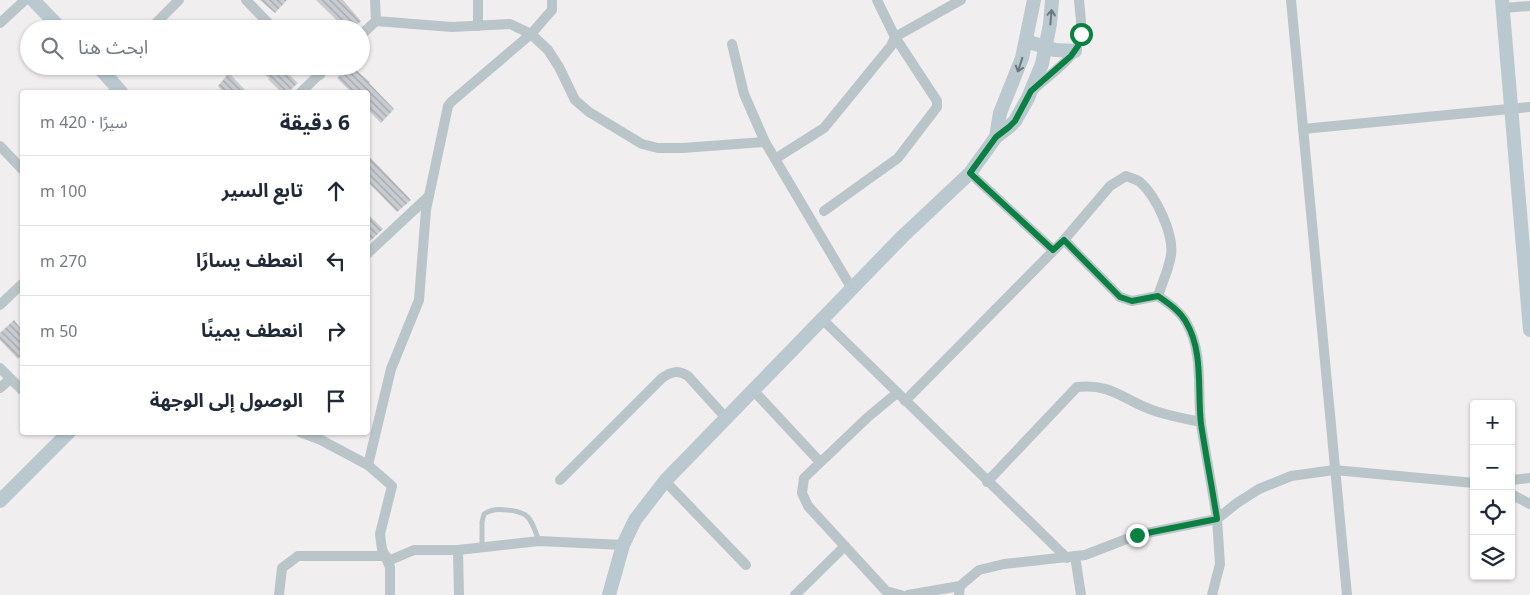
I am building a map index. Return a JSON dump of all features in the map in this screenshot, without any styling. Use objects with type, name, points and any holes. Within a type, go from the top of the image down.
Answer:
[{"type":"street","points":[[0,23],[25,0]]},
{"type":"street","points":[[33,0],[53,20]]},
{"type":"street","points":[[159,20],[179,0]]},
{"type":"street","points":[[246,0],[265,20]]},
{"type":"street","points":[[375,0],[376,21]]},
{"type":"street","points":[[478,0],[478,26]]},
{"type":"street","points":[[368,466],[391,370],[419,300],[426,210],[448,106],[531,34],[552,10],[552,0]]},
{"type":"street","points":[[824,212],[898,158],[937,107],[937,101],[895,37],[877,0]]},
{"type":"street","points":[[775,160],[824,128],[891,46],[895,37],[961,0]]},
{"type":"street","points":[[996,137],[1000,113],[1017,74],[1034,0]]},
{"type":"street","points":[[609,595],[623,545],[635,520],[666,481],[902,237],[970,173],[996,137],[1015,121],[1031,91],[1042,64],[1050,24],[1052,0]]},
{"type":"street","points":[[1031,91],[1075,51],[1081,34],[1080,0]]},
{"type":"street","points":[[1291,0],[1347,595]]},
{"type":"street","points":[[1530,6],[1502,4],[1530,330]]},
{"type":"street","points":[[370,27],[376,21],[452,27],[510,24],[531,34],[548,50],[559,67],[575,100],[589,112],[642,144],[658,148],[682,148],[765,142]]},
{"type":"street","points":[[1026,41],[1055,50],[1075,51]]},
{"type":"street","points":[[732,44],[744,94],[765,142],[852,289]]},
{"type":"street","points":[[109,75],[120,90]]},
{"type":"street","points":[[303,90],[320,75]]},
{"type":"street","points":[[1303,129],[1530,107]]},
{"type":"street","points":[[0,146],[20,167]]},
{"type":"street","points":[[970,173],[1053,250]]},
{"type":"street","points":[[905,401],[1064,240],[1110,186],[1126,176],[1140,182],[1156,204],[1166,223],[1171,239],[1171,255],[1158,296]]},
{"type":"street","points":[[370,251],[429,195]]},
{"type":"street","points":[[1064,240],[1120,297],[1132,301],[1158,296],[1175,309],[1186,321],[1193,337],[1197,352],[1201,422],[1217,519],[1220,564],[1212,595]]},
{"type":"street","points":[[0,305],[20,286]]},
{"type":"street","points":[[822,320],[987,482],[1071,557],[1081,595]]},
{"type":"street","points":[[0,368],[20,388]]},
{"type":"street","points":[[560,480],[670,372],[680,372],[688,376],[726,418]]},
{"type":"street","points":[[0,388],[10,379]]},
{"type":"street","points":[[987,482],[1077,387],[1092,386],[1109,389],[1154,411],[1201,422]]},
{"type":"street","points":[[753,390],[820,462]]},
{"type":"street","points":[[897,393],[804,478],[802,493],[808,506],[886,591],[900,595]]},
{"type":"street","points":[[0,500],[66,435]]},
{"type":"street","points":[[308,435],[321,440],[368,466],[392,486],[380,534],[382,549],[390,567],[390,595]]},
{"type":"street","points":[[908,595],[960,590],[979,570],[1004,564],[1085,555],[1137,535],[1217,519],[1237,502],[1260,489],[1291,476],[1334,470],[1470,483]]},
{"type":"street","points":[[1515,480],[1530,478]]},
{"type":"street","points":[[666,481],[746,565]]},
{"type":"street","points":[[1515,496],[1530,504]]},
{"type":"street","points":[[279,595],[282,568],[298,556],[387,558],[414,550],[458,550],[539,541],[623,545]]},
{"type":"street","points":[[796,595],[845,546]]},
{"type":"street","points":[[458,550],[458,595]]},
{"type":"street","points":[[614,579],[614,595]]},
{"type":"lane","points":[[482,546],[484,514],[490,510],[498,509],[520,511],[527,516],[539,541]]},
{"type":"building","points":[[260,0],[287,0],[275,13]]},
{"type":"building","points":[[316,0],[343,0],[360,20],[337,20]]},
{"type":"building","points":[[227,75],[231,75],[245,90],[221,90],[218,86]]},
{"type":"building","points":[[266,75],[290,75],[298,83],[290,90],[279,90]]},
{"type":"building","points":[[340,75],[362,75],[394,109],[381,123],[370,112],[370,90],[349,90],[337,78]]},
{"type":"building","points":[[370,157],[411,200],[397,212],[370,184]]},
{"type":"building","points":[[370,216],[383,229],[370,241]]},
{"type":"building","points":[[14,320],[20,328],[20,357],[18,359],[0,340],[0,333]]},
{"type":"route","points":[[1081,34],[1078,46],[1071,56],[1031,91],[1015,121],[996,137],[970,173],[1053,250],[1064,240],[1120,297],[1132,301],[1158,296],[1175,309],[1186,321],[1197,352],[1201,422],[1217,519],[1137,535]]}]
